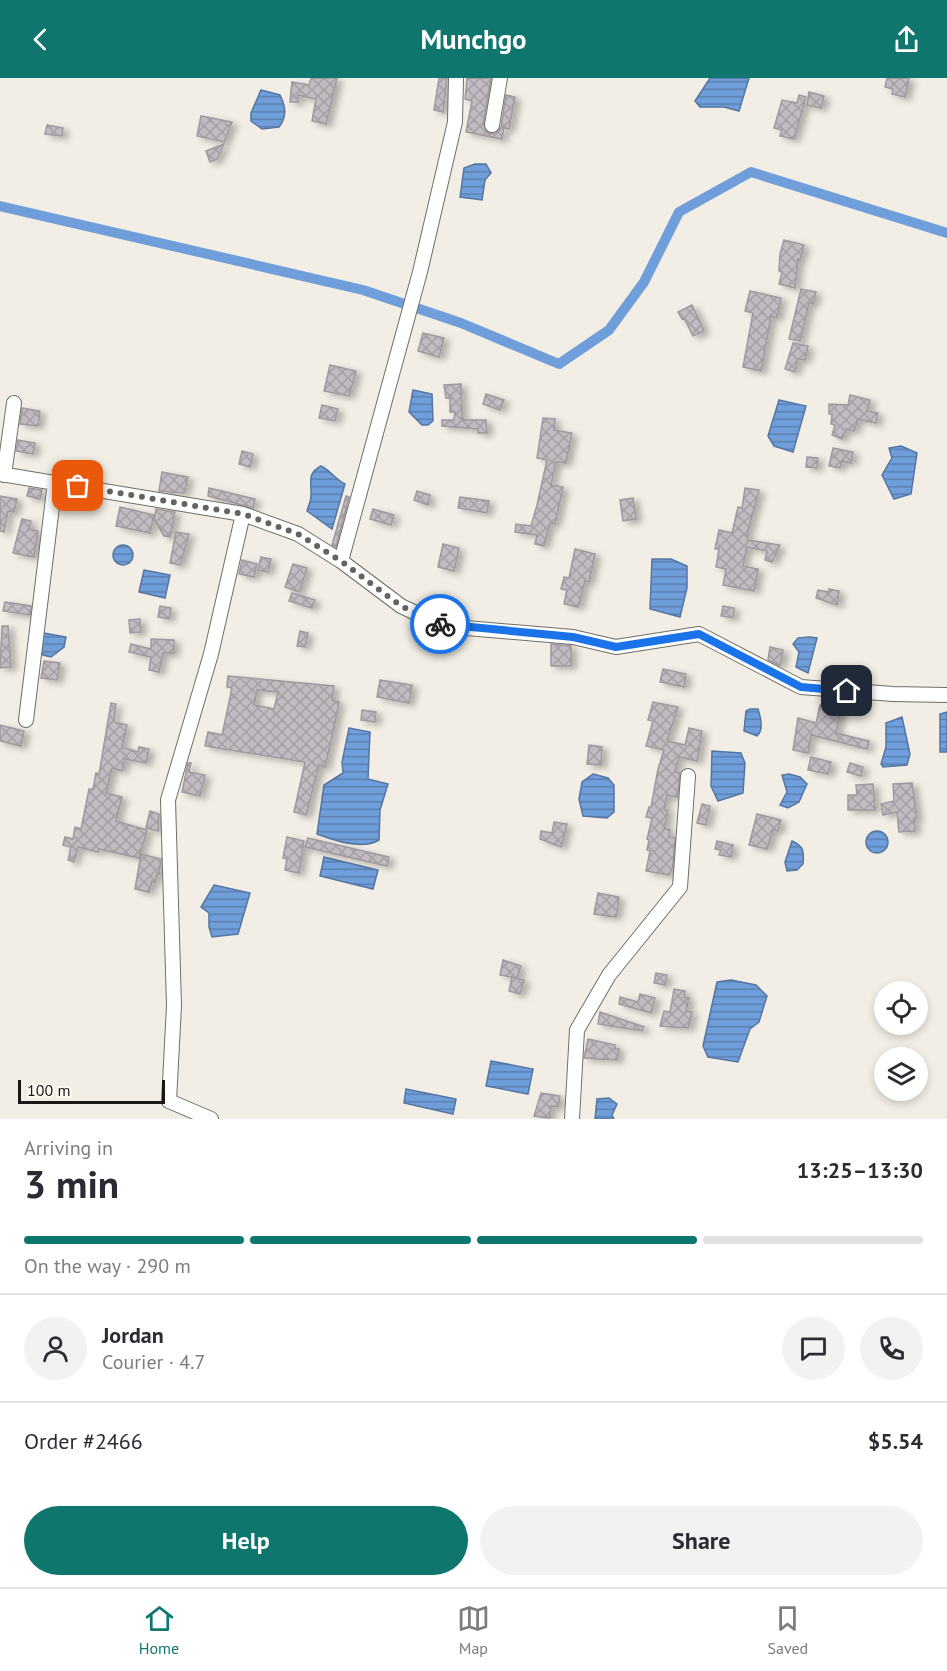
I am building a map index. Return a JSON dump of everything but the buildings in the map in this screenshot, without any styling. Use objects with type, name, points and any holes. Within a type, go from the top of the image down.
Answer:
[{"type":"street","points":[[341,561],[398,345],[420,272],[455,122],[456,78]]},
{"type":"street","points":[[492,125],[500,78]]},
{"type":"street","points":[[14,403],[2,475],[243,514],[298,534],[341,561],[401,606],[442,626],[573,637],[616,647],[699,634],[801,687],[893,694],[947,695]]},
{"type":"street","points":[[26,720],[55,482]]},
{"type":"street","points":[[211,1119],[169,1101],[174,1006],[168,800],[211,654],[243,514]]},
{"type":"street","points":[[572,1119],[577,1030],[609,975],[680,887],[688,776]]},
{"type":"water","points":[[710,78],[749,78],[739,111],[724,107],[700,107],[695,101]]},
{"type":"water","points":[[261,90],[280,95],[285,112],[279,127],[262,129],[251,121],[251,113]]},
{"type":"water","points":[[475,164],[486,164],[491,173],[485,180],[482,200],[460,197],[464,168]]},
{"type":"water","points":[[413,390],[432,394],[433,421],[428,425],[422,425],[409,412]]},
{"type":"water","points":[[779,400],[806,406],[793,452],[774,446],[768,436]]},
{"type":"water","points":[[901,446],[917,453],[911,494],[894,499],[882,475],[892,458],[889,448]]},
{"type":"water","points":[[321,466],[345,484],[332,529],[307,511],[311,498],[312,475]]},
{"type":"water","points":[[119,545],[127,545],[133,551],[133,559],[127,565],[119,565],[113,559],[113,551]]},
{"type":"water","points":[[652,559],[671,559],[687,566],[687,588],[680,617],[650,609]]},
{"type":"water","points":[[144,570],[170,575],[165,598],[139,592]]},
{"type":"water","points":[[41,634],[66,637],[64,647],[51,657],[43,655],[40,650]]},
{"type":"water","points":[[798,638],[817,638],[808,673],[796,667],[799,652],[793,644]]},
{"type":"water","points":[[758,709],[760,716],[761,727],[757,736],[744,731],[746,711]]},
{"type":"water","points":[[947,712],[947,752],[940,752],[940,714]]},
{"type":"water","points":[[902,717],[910,754],[907,765],[883,767],[881,764],[886,747],[886,723]]},
{"type":"water","points":[[349,728],[370,732],[368,779],[388,784],[380,810],[379,840],[372,843],[340,842],[317,834],[324,785],[343,773],[342,762]]},
{"type":"water","points":[[712,751],[741,753],[745,763],[743,793],[718,801],[711,786]]},
{"type":"water","points":[[593,774],[608,778],[614,785],[614,812],[607,818],[583,816],[579,799],[582,782]]},
{"type":"water","points":[[782,775],[800,777],[807,784],[799,802],[788,808],[780,805],[787,792]]},
{"type":"water","points":[[877,831],[885,834],[888,842],[885,850],[877,853],[869,850],[866,842],[869,834]]},
{"type":"water","points":[[792,841],[802,850],[803,864],[797,870],[787,871],[785,862]]},
{"type":"water","points":[[324,857],[378,870],[373,889],[320,876]]},
{"type":"water","points":[[214,885],[250,893],[238,934],[212,937],[209,913],[201,907]]},
{"type":"water","points":[[731,980],[756,985],[767,996],[759,1022],[750,1029],[738,1062],[708,1057],[703,1046],[717,982]]},
{"type":"water","points":[[491,1061],[533,1069],[528,1094],[486,1086]]},
{"type":"water","points":[[406,1089],[456,1099],[453,1114],[404,1103]]},
{"type":"water","points":[[609,1098],[617,1104],[612,1115],[614,1119],[595,1119],[597,1099]]},
{"type":"waterway","points":[[0,206],[363,290],[461,323],[559,364],[609,330],[644,282],[679,212],[751,172],[947,233]]},
{"type":"way so far","points":[[78,486],[243,514],[298,534],[341,561],[401,606],[440,624]]},
{"type":"route","points":[[440,624],[573,637],[616,647],[699,634],[801,687],[847,691]]}]
